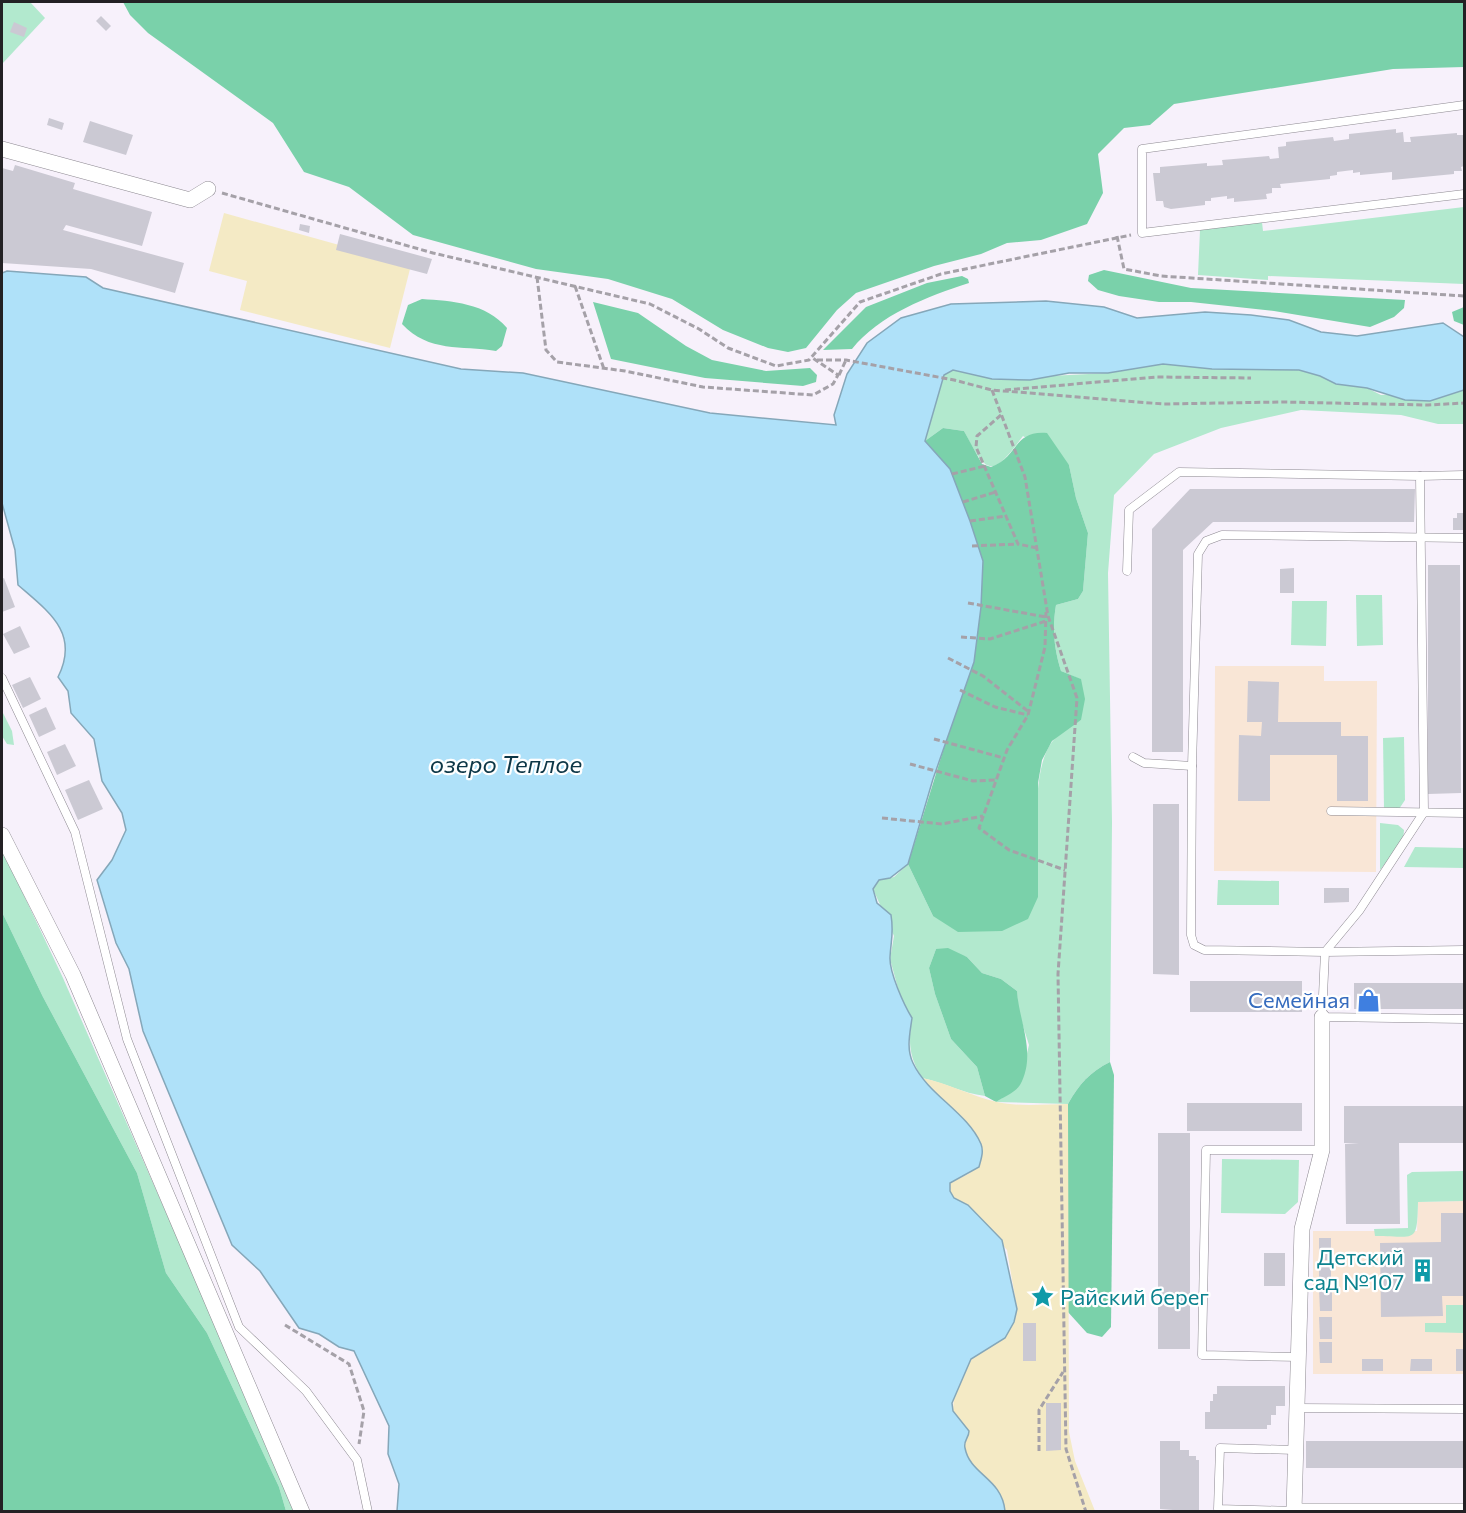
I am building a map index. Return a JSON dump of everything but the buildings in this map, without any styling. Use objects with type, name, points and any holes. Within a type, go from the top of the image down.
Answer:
[{"type":"street","points":[[2,149],[190,200],[208,189]]},
{"type":"street","points":[[2,835],[73,975],[302,1512]]},
{"type":"street","points":[[1322,1017],[1322,1150],[1302,1229],[1294,1511],[1464,1511]]},
{"type":"lane","points":[[1464,105],[1142,149],[1142,233],[1464,194]]},
{"type":"lane","points":[[1126,572],[1129,510],[1179,472],[1464,475]]},
{"type":"lane","points":[[1420,476],[1424,812],[1359,911],[1325,952],[1322,1017],[1464,1019]]},
{"type":"lane","points":[[1464,538],[1222,535],[1206,541],[1198,554],[1192,766],[1191,935],[1194,945],[1203,950],[1325,952],[1464,950]]},
{"type":"lane","points":[[2,678],[75,832],[127,1039],[239,1327],[306,1392],[357,1460],[368,1512]]},
{"type":"lane","points":[[1133,757],[1144,763],[1192,766]]},
{"type":"lane","points":[[1332,811],[1464,813]]},
{"type":"lane","points":[[1300,1357],[1202,1355],[1206,1150],[1322,1150]]},
{"type":"lane","points":[[1296,1408],[1464,1409]]},
{"type":"lane","points":[[1294,1511],[1218,1509],[1220,1448],[1295,1450]]},
{"type":"path","points":[[208,189],[433,253],[650,304],[699,329],[728,348],[777,366],[811,357],[860,302],[941,274],[1118,236],[1142,233]]},
{"type":"path","points":[[1118,236],[1124,269],[1161,276],[1464,296]]},
{"type":"path","points":[[537,277],[546,350],[557,362],[703,387],[813,395],[833,384],[846,360]]},
{"type":"path","points":[[575,286],[604,369]]},
{"type":"path","points":[[811,357],[838,375]]},
{"type":"path","points":[[817,360],[846,360],[954,380],[992,390],[1163,404],[1282,402],[1428,405],[1464,403]]},
{"type":"path","points":[[1001,391],[1015,387],[1157,377],[1251,378]]},
{"type":"path","points":[[992,390],[1024,477],[1046,606],[1077,698],[1058,974],[1066,1449],[1086,1512]]},
{"type":"path","points":[[1001,415],[977,436],[976,447],[1018,544]]},
{"type":"path","points":[[952,474],[985,466]]},
{"type":"path","points":[[963,502],[996,492]]},
{"type":"path","points":[[970,521],[1006,516]]},
{"type":"path","points":[[972,546],[1018,544],[1036,548]]},
{"type":"path","points":[[968,603],[1046,619]]},
{"type":"path","points":[[1046,606],[1045,647],[1028,713],[1004,758],[979,828],[1009,850],[1065,870]]},
{"type":"path","points":[[961,637],[990,639],[1046,619]]},
{"type":"path","points":[[948,658],[983,676],[1028,713]]},
{"type":"path","points":[[960,690],[995,707],[1028,713]]},
{"type":"path","points":[[934,739],[1004,758]]},
{"type":"path","points":[[910,764],[973,781],[996,780]]},
{"type":"path","points":[[882,818],[942,824],[983,816]]},
{"type":"path","points":[[285,1325],[349,1364],[364,1412],[357,1460]]},
{"type":"path","points":[[1039,1451],[1039,1410],[1064,1371]]},
{"type":"shaded area","points":[[1215,666],[1324,666],[1324,681],[1377,681],[1376,872],[1214,871]]},
{"type":"shaded area","points":[[1464,1201],[1464,1374],[1313,1374],[1313,1231],[1417,1231],[1418,1202]]},
{"type":"green space","points":[[2,2],[30,2],[45,18],[2,64]]},
{"type":"green space","points":[[123,2],[1464,2],[1464,67],[1393,69],[1174,104],[1150,125],[1124,128],[1098,154],[1103,193],[1087,224],[1041,240],[1007,243],[981,254],[934,266],[856,293],[837,310],[806,348],[788,352],[768,348],[723,330],[672,299],[608,279],[536,269],[413,235],[349,187],[304,172],[273,123],[148,33],[130,15]]},
{"type":"green space","points":[[1464,207],[1464,284],[1268,276],[1268,280],[1198,275],[1200,230],[1262,222],[1263,231]]},
{"type":"green space","points":[[1104,270],[1191,288],[1405,300],[1404,308],[1394,317],[1370,327],[1274,311],[1191,302],[1159,302],[1119,296],[1098,290],[1088,281],[1089,275]]},
{"type":"green space","points":[[962,276],[968,279],[969,283],[905,308],[876,326],[852,349],[823,350],[866,307],[927,283]]},
{"type":"green space","points":[[422,299],[457,302],[489,313],[507,328],[502,346],[496,351],[446,346],[423,340],[402,324],[408,305]]},
{"type":"green space","points":[[593,302],[638,313],[686,346],[712,360],[766,371],[810,368],[817,375],[816,382],[803,386],[705,378],[611,359]]},
{"type":"green space","points":[[1464,307],[1464,325],[1454,321],[1452,312]]},
{"type":"green space","points":[[1162,364],[1212,369],[1299,370],[1320,376],[1336,384],[1367,388],[1381,395],[1464,390],[1464,424],[1438,424],[1401,415],[1301,410],[1221,428],[1154,454],[1114,495],[1108,573],[1112,822],[1110,1062],[1086,1079],[1068,1104],[996,1102],[1019,1086],[1029,1045],[1018,1010],[1017,991],[1001,979],[982,973],[967,957],[936,949],[929,968],[935,994],[951,1039],[977,1067],[985,1096],[922,1078],[914,1063],[911,1049],[912,1018],[902,1003],[890,959],[894,936],[873,889],[879,880],[894,877],[908,864],[933,916],[1038,897],[1036,816],[1040,774],[1052,742],[1081,720],[1080,679],[1061,671],[1057,654],[1054,638],[1056,605],[1078,599],[1083,591],[1088,533],[1076,498],[1069,465],[1023,436],[1004,459],[997,465],[990,466],[979,457],[964,431],[943,428],[925,441],[944,375],[953,370],[992,379],[1108,373]]},
{"type":"green space","points":[[943,428],[964,431],[982,464],[991,467],[1000,463],[1021,440],[1036,433],[1047,433],[1069,465],[1076,498],[1088,533],[1083,591],[1078,599],[1056,605],[1054,622],[1055,646],[1061,671],[1081,679],[1085,699],[1081,720],[1052,741],[1042,760],[1038,783],[1038,897],[1028,919],[1002,931],[958,932],[933,916],[908,864],[948,735],[970,521],[950,469],[925,441]]},
{"type":"green space","points":[[1356,595],[1382,595],[1383,645],[1357,646]]},
{"type":"green space","points":[[1292,601],[1327,601],[1326,646],[1291,645]]},
{"type":"green space","points":[[2,711],[12,731],[14,745],[7,744],[2,736]]},
{"type":"green space","points":[[1404,737],[1405,800],[1399,809],[1384,809],[1383,738]]},
{"type":"green space","points":[[1380,823],[1398,825],[1404,830],[1403,841],[1380,870]]},
{"type":"green space","points":[[1415,847],[1464,848],[1464,868],[1404,867]]},
{"type":"green space","points":[[2,849],[63,978],[297,1511],[286,1511],[279,1487],[207,1333],[166,1273],[137,1173],[43,997],[2,912]]},
{"type":"green space","points":[[1218,880],[1279,881],[1279,905],[1217,905]]},
{"type":"green space","points":[[2,912],[43,997],[137,1173],[166,1273],[207,1333],[279,1487],[286,1511],[2,1511]]},
{"type":"green space","points":[[948,948],[967,957],[982,973],[1001,979],[1017,991],[1026,1038],[1025,1073],[1018,1088],[996,1102],[985,1096],[977,1067],[951,1039],[935,994],[929,968],[936,949]]},
{"type":"green space","points":[[1110,1062],[1114,1075],[1111,1327],[1102,1337],[1087,1333],[1067,1311],[1068,1104],[1086,1079]]},
{"type":"green space","points":[[1222,1159],[1299,1160],[1298,1202],[1285,1214],[1221,1213]]},
{"type":"green space","points":[[1464,1171],[1464,1201],[1418,1202],[1417,1225],[1412,1235],[1406,1237],[1375,1236],[1374,1229],[1408,1228],[1407,1175],[1412,1172]]},
{"type":"green space","points":[[1446,1305],[1464,1305],[1464,1333],[1425,1332],[1425,1323],[1446,1323]]},
{"type":"sand","points":[[224,213],[411,265],[390,348],[240,310],[247,281],[209,271]]},
{"type":"sand","name":"Райский берег","points":[[922,1078],[1005,1104],[1068,1104],[1069,1432],[1075,1461],[1095,1511],[1005,1511],[998,1491],[968,1458],[965,1442],[969,1431],[953,1411],[954,1396],[971,1359],[1014,1322],[1017,1309],[1007,1250],[968,1205],[954,1198],[950,1191],[950,1183],[970,1173],[981,1145],[965,1123]]},
{"type":"water","name":"озеро Теплое","points":[[7,271],[86,277],[103,288],[461,369],[523,373],[710,413],[836,425],[834,415],[847,374],[867,343],[901,318],[951,304],[1046,301],[1104,307],[1137,318],[1205,312],[1251,315],[1289,320],[1321,332],[1357,336],[1443,323],[1464,337],[1464,390],[1430,401],[1405,400],[1367,388],[1336,384],[1320,376],[1299,370],[1212,369],[1163,364],[1108,373],[1069,373],[1030,380],[992,379],[953,370],[944,375],[925,441],[950,469],[983,561],[981,607],[974,662],[933,779],[908,864],[890,878],[879,880],[873,889],[877,903],[891,915],[890,963],[898,988],[912,1018],[909,1047],[913,1063],[928,1085],[967,1122],[982,1147],[979,1167],[950,1183],[950,1191],[954,1198],[968,1205],[1002,1240],[1017,1309],[1014,1322],[1005,1338],[971,1359],[952,1403],[953,1411],[969,1431],[965,1441],[968,1457],[998,1491],[1005,1511],[397,1511],[399,1484],[388,1454],[389,1426],[354,1351],[339,1347],[319,1334],[299,1328],[260,1271],[232,1245],[143,1031],[129,969],[116,943],[97,880],[112,860],[126,830],[122,813],[102,781],[94,739],[71,713],[68,691],[58,677],[64,662],[65,648],[58,625],[50,614],[18,585],[15,550],[2,503],[2,273]]},
{"type":"place","name":"Семейная","points":[[1368,1000]]},
{"type":"place","name":"Детский сад №107","points":[[1422,1270]]},
{"type":"place","name":"Райский берег","points":[[1042,1297]]}]
